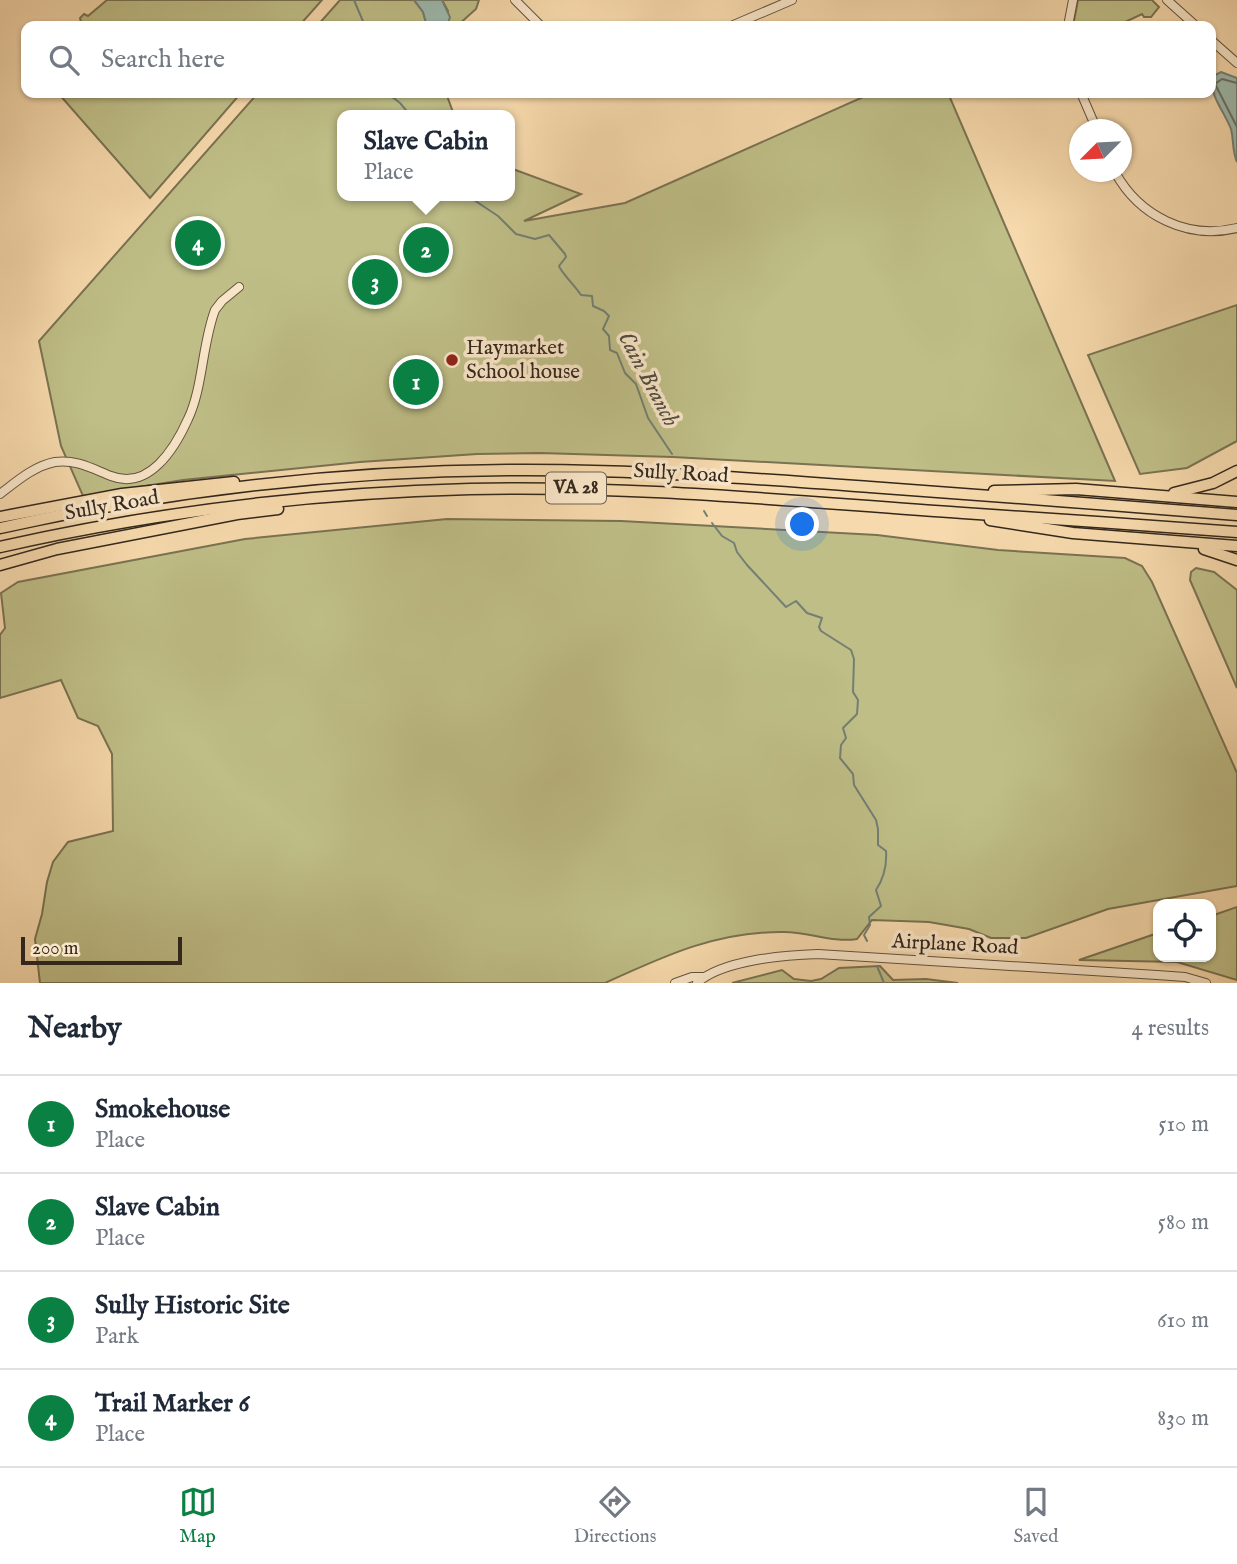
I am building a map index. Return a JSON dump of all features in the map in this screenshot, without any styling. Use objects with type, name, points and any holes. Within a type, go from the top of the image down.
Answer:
[{"type":"highway","name":"Sully Road","points":[[0,528],[117,505],[272,484],[419,472],[566,470],[692,474],[1237,515]]},
{"type":"highway","points":[[1163,496],[1203,487],[1237,471]]},
{"type":"highway","points":[[3,516],[140,491],[226,482],[272,484]]},
{"type":"highway","points":[[946,493],[1048,488],[1237,502]]},
{"type":"highway","name":"Sully Road","points":[[0,547],[163,516],[349,495],[468,489],[606,489],[1237,532]]},
{"type":"highway","points":[[0,559],[237,514],[316,505],[349,495]]},
{"type":"highway","points":[[932,510],[1043,530],[1237,546]]},
{"type":"highway","points":[[1174,541],[1237,560]]},
{"type":"highway","points":[[0,565],[57,549]]},
{"type":"street","points":[[515,0],[536,21]]},
{"type":"street","points":[[1069,21],[1073,0]]},
{"type":"street","points":[[1167,0],[1190,21]]},
{"type":"street","points":[[742,21],[787,1]]},
{"type":"street","points":[[1216,44],[1237,63]]},
{"type":"street","points":[[1083,98],[1092,119]]},
{"type":"street","points":[[1123,182],[1137,201],[1171,223],[1205,231],[1237,228]]},
{"type":"street","points":[[0,494],[34,470],[58,462],[78,463],[125,480],[150,472],[163,459],[189,418],[211,320],[222,301],[239,287]]},
{"type":"street","name":"Airplane Road","points":[[675,983],[692,977],[700,980],[765,958],[818,954],[1185,977],[1206,983]]},
{"type":"shaded area","points":[[107,0],[322,0],[303,21],[81,21],[84,14],[88,16]]},
{"type":"shaded area","points":[[340,0],[414,0],[426,21],[321,21]]},
{"type":"shaded area","points":[[442,0],[479,0],[476,9],[463,21],[447,21],[448,11]]},
{"type":"shaded area","points":[[1078,0],[1152,0],[1159,7],[1151,17],[1144,17],[1142,14],[1127,21],[1074,21]]},
{"type":"shaded area","points":[[62,98],[237,98],[150,198]]},
{"type":"shaded area","points":[[254,98],[448,98],[452,110],[337,110],[337,201],[515,201],[515,170],[581,194],[524,221],[625,203],[861,98],[950,98],[1115,481],[673,457],[540,453],[477,454],[360,462],[183,480],[83,496],[61,446],[39,341]]},
{"type":"shaded area","points":[[1237,305],[1237,441],[1187,468],[1140,474],[1088,355]]},
{"type":"shaded area","points":[[447,519],[621,521],[877,535],[998,550],[1125,558],[1142,566],[1152,582],[1237,773],[1237,886],[1108,909],[1026,938],[991,938],[969,929],[929,922],[872,920],[857,939],[839,940],[784,932],[736,936],[692,947],[605,983],[40,983],[35,939],[53,862],[68,842],[113,831],[112,754],[98,726],[78,718],[61,680],[0,698],[0,635],[5,628],[1,593],[18,582],[245,539]]},
{"type":"shaded area","points":[[1196,568],[1214,572],[1237,590],[1237,688],[1190,580],[1191,572]]},
{"type":"shaded area","points":[[1237,907],[1237,980],[1177,962],[1216,962],[1216,914]]},
{"type":"shaded area","points":[[1153,935],[1153,962],[1079,960]]},
{"type":"shaded area","points":[[880,966],[893,980],[926,979],[958,983],[732,983],[782,970],[794,979],[811,981],[821,979],[839,968]]},
{"type":"water","points":[[414,0],[442,0],[450,17],[449,21],[426,21]]},
{"type":"water","points":[[1221,72],[1237,78],[1237,162],[1231,129],[1215,98],[1216,74]]},
{"type":"waterway","name":"Cain Branch","points":[[354,0],[363,21]]},
{"type":"waterway","name":"Cain Branch","points":[[394,98],[406,110]]},
{"type":"waterway","name":"Cain Branch","points":[[476,201],[498,216],[516,234],[535,239],[549,235],[565,254],[560,268],[581,295],[592,296],[593,306],[609,316],[603,329],[609,336],[610,350],[617,353],[625,373],[636,384],[648,418],[672,454]]},
{"type":"waterway","name":"Cain Branch","points":[[704,511],[707,516]]},
{"type":"waterway","name":"Cain Branch","points":[[712,523],[722,536],[734,543],[747,565],[786,607],[796,601],[807,613],[822,618],[819,627],[821,631],[851,650],[854,659],[853,692],[858,700],[857,714],[843,728],[846,738],[841,745],[840,758],[853,774],[854,785],[876,820],[878,845],[886,851],[884,871],[876,890],[881,906],[869,917],[870,925],[864,935],[867,941]]},
{"type":"waterway","name":"Cain Branch","points":[[877,966],[884,983]]},
{"type":"place","name":"Trail Marker 6","points":[[198,243]]},
{"type":"place","name":"Slave Cabin","points":[[426,250]]},
{"type":"place","name":"Sully Historic Site","points":[[375,282]]},
{"type":"place","name":"Haymarket School house","points":[[452,360]]},
{"type":"place","name":"Smokehouse","points":[[416,382]]}]
